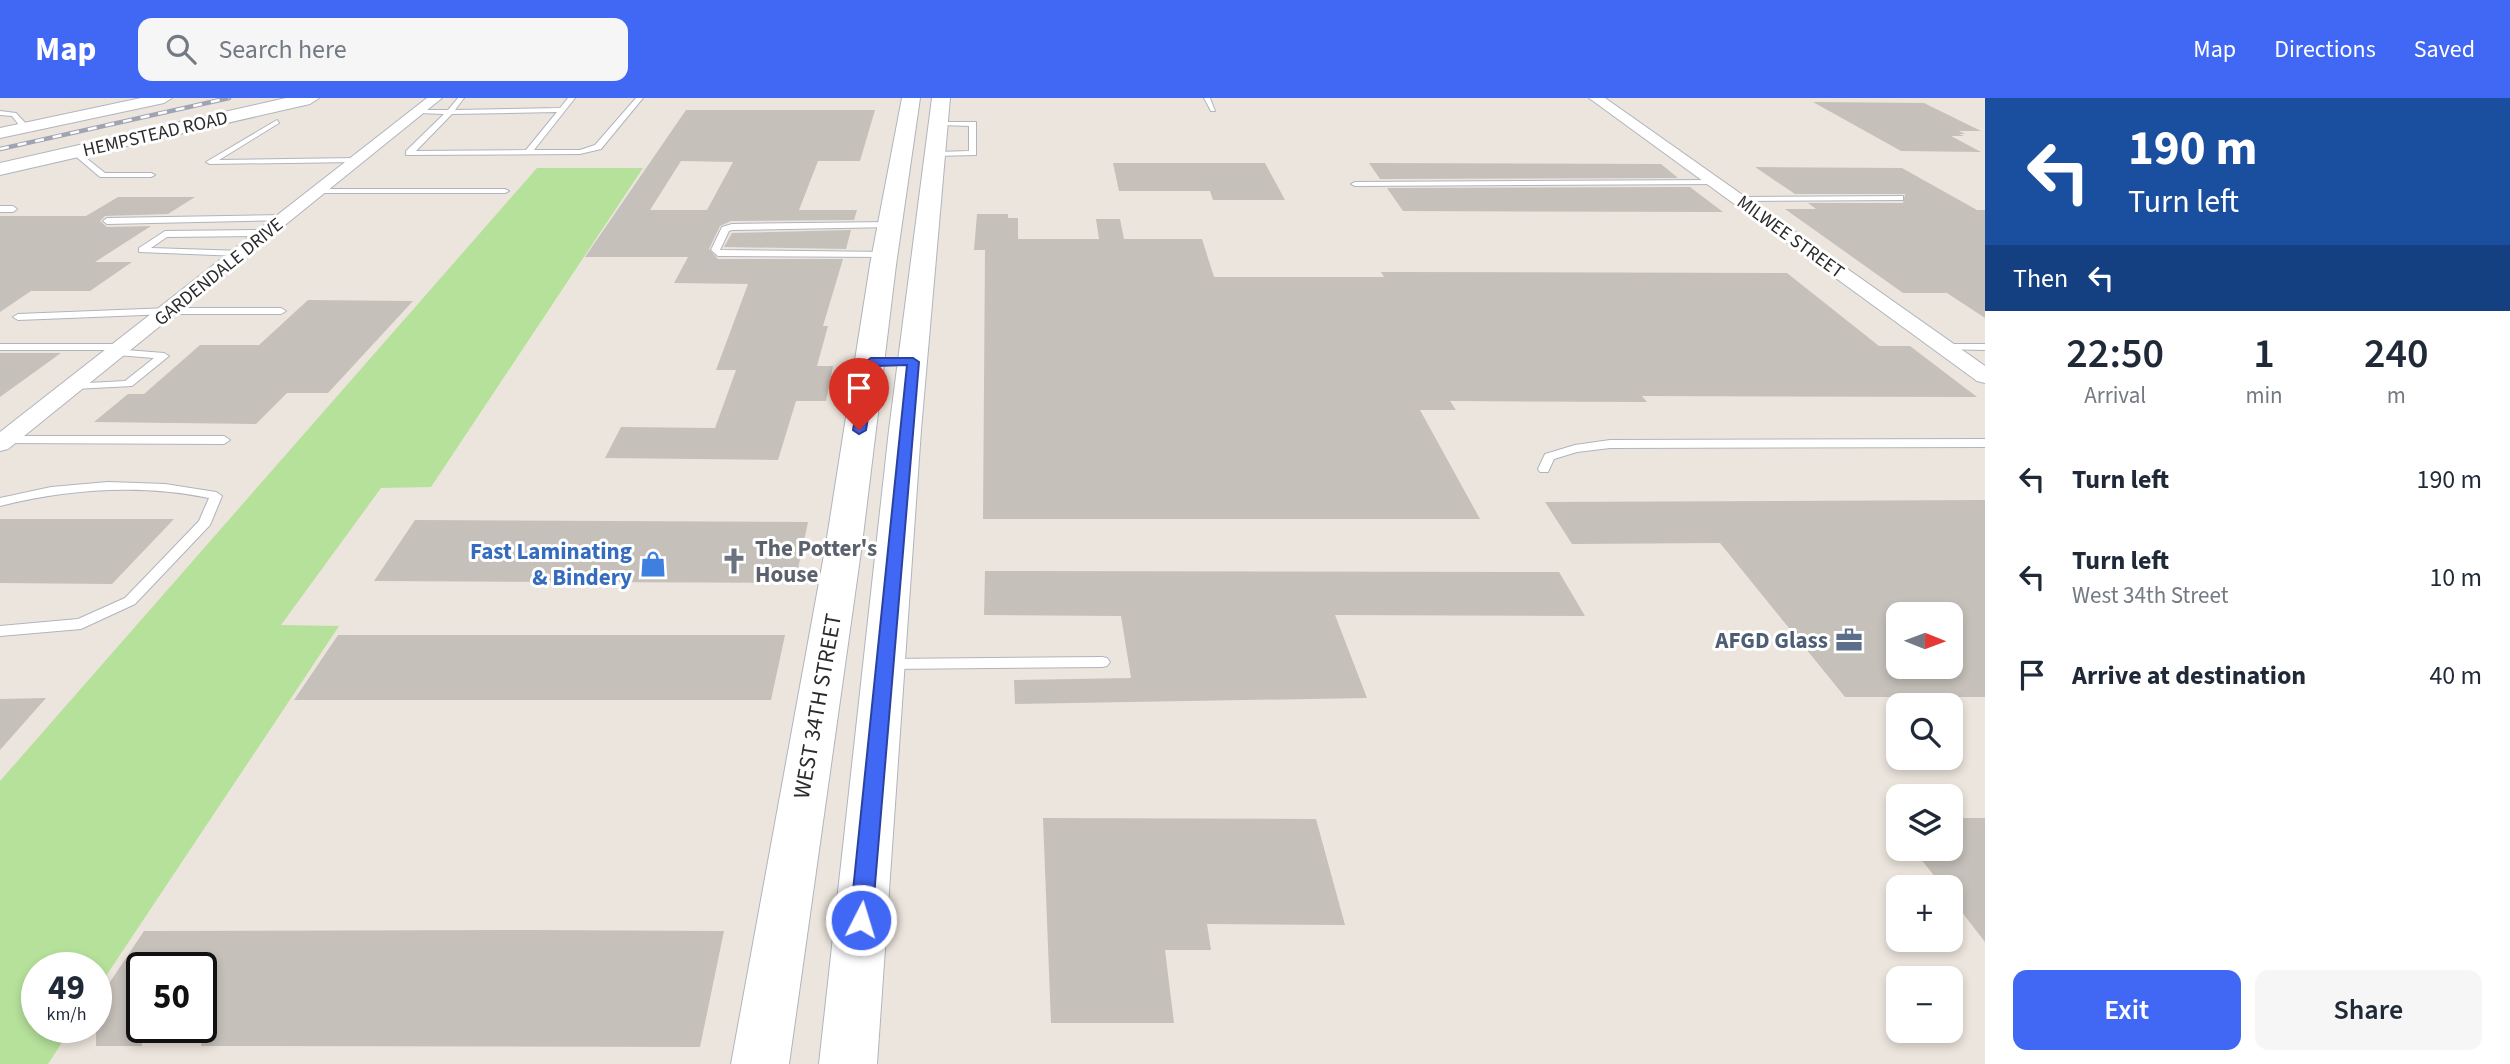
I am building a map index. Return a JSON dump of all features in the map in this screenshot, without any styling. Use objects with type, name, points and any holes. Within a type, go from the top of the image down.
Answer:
[{"type":"main road","name":"HEMPSTEAD ROAD","points":[[0,169],[310,98]]},
{"type":"main road","name":"WEST 34TH STREET","points":[[848,1064],[932,134],[911,98]]},
{"type":"main road","name":"WEST 34TH STREET","points":[[760,1064],[871,362],[887,240],[932,134]]},
{"type":"main road","points":[[871,362],[913,362]]},
{"type":"street","points":[[0,133],[164,98]]},
{"type":"street","name":"GARDENDALE DRIVE","points":[[5,439],[170,311],[435,98]]},
{"type":"street","name":"MILWEE STREET","points":[[1596,98],[1985,376]]},
{"type":"lane","points":[[461,98],[409,153],[580,152],[598,147],[640,98]]},
{"type":"lane","points":[[528,153],[572,98]]},
{"type":"lane","points":[[1207,98],[1213,110]]},
{"type":"lane","points":[[419,111],[561,110]]},
{"type":"lane","points":[[0,113],[14,114],[26,128]]},
{"type":"lane","points":[[278,122],[210,162],[356,160]]},
{"type":"lane","points":[[974,124],[973,153],[932,134],[974,124]]},
{"type":"lane","points":[[76,152],[103,175],[151,175]]},
{"type":"lane","points":[[1355,184],[1715,182]]},
{"type":"lane","points":[[317,191],[505,191]]},
{"type":"lane","points":[[1739,199],[1900,198]]},
{"type":"lane","points":[[0,209],[13,209]]},
{"type":"lane","points":[[107,221],[284,218]]},
{"type":"lane","points":[[732,227],[887,240],[718,253],[715,250],[725,229],[732,227]]},
{"type":"lane","points":[[240,253],[142,250],[165,234],[265,233]]},
{"type":"lane","points":[[18,317],[170,311],[281,311]]},
{"type":"lane","points":[[1944,347],[1985,346]]},
{"type":"lane","points":[[0,347],[120,349],[164,356],[128,384],[74,386]]},
{"type":"lane","points":[[5,439],[224,440]]},
{"type":"lane","points":[[1544,469],[1549,457],[1575,449],[1610,444],[1985,443]]},
{"type":"lane","points":[[0,502],[80,489],[142,487],[186,488],[216,496],[205,522],[130,601],[82,624],[0,631]]},
{"type":"lane","points":[[886,664],[1102,662]]},
{"type":"green space","points":[[537,168],[643,168],[431,487],[381,488],[281,625],[339,626],[112,967],[112,952],[21,952],[21,1043],[62,1043],[48,1064],[0,1064],[0,781]]},
{"type":"building","points":[[1813,102],[1924,103],[1981,131],[1959,131],[1965,134],[1959,134],[1964,136],[1951,136],[1981,152],[1901,151]]},
{"type":"building","points":[[686,110],[875,110],[860,161],[818,161],[799,210],[857,210],[854,220],[731,221],[720,226],[709,249],[718,259],[843,259],[823,326],[828,326],[817,366],[833,366],[826,401],[796,401],[778,460],[605,458],[621,427],[715,428],[736,370],[716,370],[748,284],[674,283],[688,257],[585,257]],"holes":[[[681,161],[733,162],[707,210],[650,210]]]},
{"type":"building","points":[[1113,163],[1265,163],[1285,200],[1213,200],[1210,191],[1119,191]]},
{"type":"building","points":[[1369,163],[1661,164],[1678,178],[1380,179]]},
{"type":"building","points":[[1755,167],[1902,168],[1977,210],[1985,210],[1985,318],[1947,293],[1903,293],[1785,209],[1816,209],[1808,203],[1903,203],[1905,194],[1795,194]]},
{"type":"building","points":[[1690,187],[1723,212],[1403,211],[1387,188]]},
{"type":"building","points":[[118,197],[195,197],[168,214],[105,216],[100,221],[107,227],[151,226],[95,262],[132,262],[90,291],[31,291],[0,312],[0,216],[86,216]]},
{"type":"building","points":[[977,214],[1008,214],[1008,218],[1018,218],[1018,239],[1099,239],[1096,219],[1120,219],[1124,239],[1202,239],[1214,277],[1384,277],[1381,272],[1787,273],[1879,346],[1910,346],[1977,397],[1642,396],[1647,402],[1450,401],[1456,410],[1420,410],[1480,519],[983,519],[985,250],[974,250]]},
{"type":"building","points":[[851,230],[846,249],[724,247],[732,233]]},
{"type":"building","points":[[308,300],[413,301],[328,393],[287,393],[256,424],[94,422],[128,394],[144,394],[200,345],[259,345]]},
{"type":"building","points":[[0,353],[61,353],[0,397]]},
{"type":"building","points":[[1985,500],[1985,697],[1963,697],[1963,693],[1886,693],[1886,697],[1845,697],[1720,543],[1572,544],[1545,502]]},
{"type":"building","points":[[0,519],[174,519],[112,584],[0,583]]},
{"type":"building","points":[[415,520],[808,522],[795,583],[374,581]]},
{"type":"building","points":[[985,571],[1559,572],[1585,616],[1335,615],[1367,698],[1015,704],[1014,680],[1131,678],[1121,616],[984,615]]},
{"type":"building","points":[[338,635],[785,635],[771,700],[294,700]]},
{"type":"building","points":[[46,698],[0,750],[0,699]]},
{"type":"building","points":[[1043,818],[1316,819],[1345,925],[1207,924],[1211,950],[1165,950],[1174,1023],[1051,1023]]},
{"type":"building","points":[[1963,818],[1985,818],[1985,942],[1963,914],[1963,875],[1934,875],[1922,861],[1963,861]]},
{"type":"building","points":[[144,931],[724,931],[700,1047],[201,1046],[201,1043],[217,1043],[217,952],[130,952]]},
{"type":"building","points":[[126,958],[126,1043],[142,1043],[142,1046],[96,1046],[96,1043],[112,1043],[112,979]]},
{"type":"railway","points":[[0,149],[229,98]]},
{"type":"place","name":"The Potter's House","points":[[734,561]]},
{"type":"place","name":"Fast Laminating & Bindery","points":[[653,564]]},
{"type":"place","name":"AFGD Glass","points":[[1849,640]]},
{"type":"route","points":[[859,430],[871,362],[913,362],[861,920]]}]
